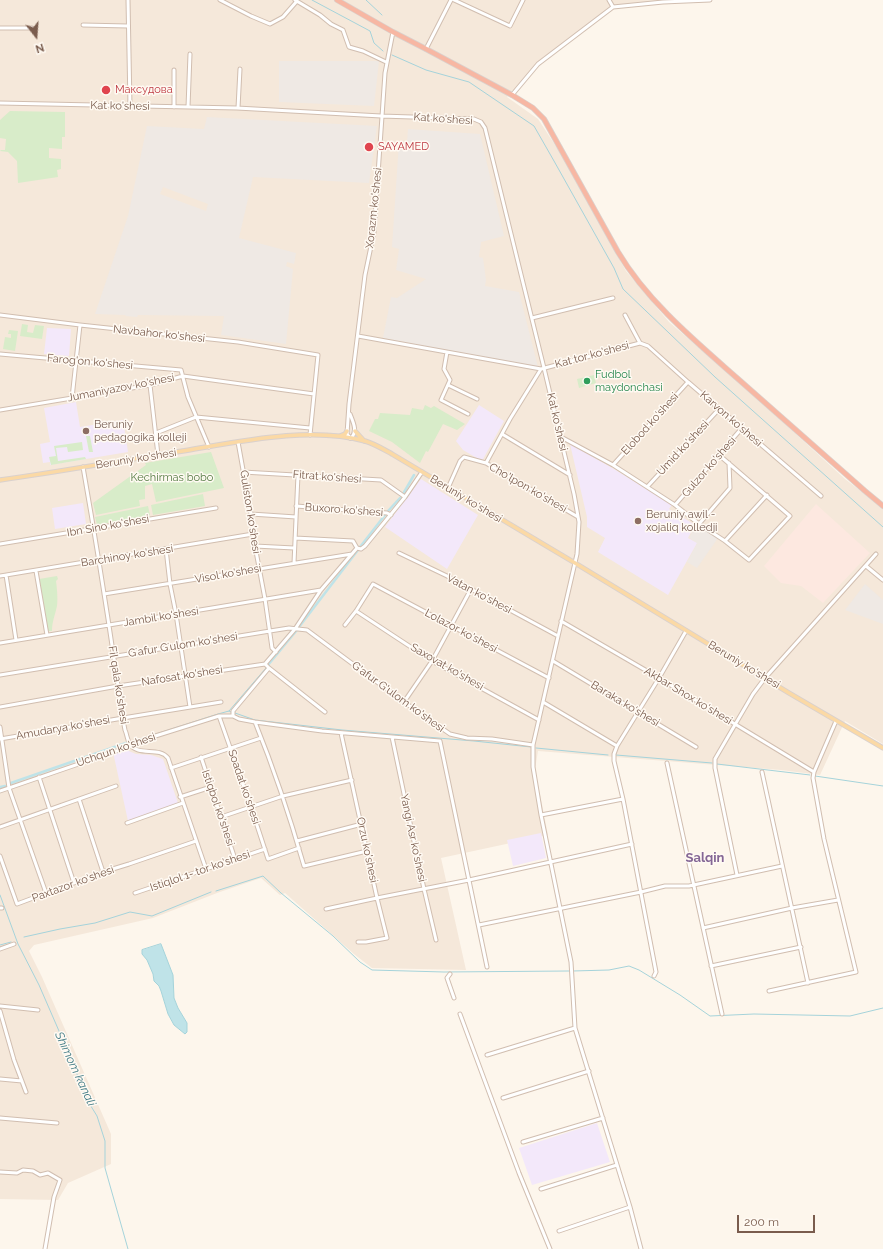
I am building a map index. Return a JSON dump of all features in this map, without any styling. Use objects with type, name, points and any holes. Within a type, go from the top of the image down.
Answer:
[{"type":"highway","points":[[337,0],[393,32],[426,48],[512,95],[533,108],[544,119],[622,258],[635,277],[708,352],[883,506]]},
{"type":"main road","points":[[338,436],[345,434],[347,431]]},
{"type":"main road","points":[[355,431],[365,441]]},
{"type":"main road","name":"Beruniy ko'shesi","points":[[0,480],[280,436],[338,436],[365,441],[379,446],[883,748]]},
{"type":"street","points":[[128,0],[130,106]]},
{"type":"street","points":[[220,0],[270,24],[283,17],[296,0],[320,15],[331,24],[343,30],[349,47],[386,62]]},
{"type":"street","points":[[426,48],[451,0]]},
{"type":"street","points":[[454,0],[510,26],[523,0]]},
{"type":"street","points":[[609,0],[614,7]]},
{"type":"street","points":[[512,95],[538,64],[614,7],[662,1],[710,0]]},
{"type":"street","points":[[83,25],[128,26]]},
{"type":"street","points":[[0,28],[32,28]]},
{"type":"street","name":"Xorazm ko'shesi","points":[[347,431],[365,275],[374,232],[386,62],[393,32]]},
{"type":"street","points":[[188,107],[190,54]]},
{"type":"street","points":[[238,108],[240,69]]},
{"type":"street","points":[[174,70],[174,107]]},
{"type":"street","name":"Kat ko'shesi","points":[[0,103],[238,108],[381,116],[474,119],[480,122],[485,128],[561,437],[578,517],[579,536],[575,563],[533,746],[533,767],[541,815],[572,966],[575,1028],[630,1207],[641,1249]]},
{"type":"street","points":[[532,318],[613,298]]},
{"type":"street","name":"Navbahor ko'shesi","points":[[0,315],[238,342],[318,355],[314,394]]},
{"type":"street","points":[[626,315],[640,343]]},
{"type":"street","points":[[72,398],[80,325]]},
{"type":"street","points":[[358,336],[543,368],[502,434],[486,463]]},
{"type":"street","name":"Kat tor ko'shesi","points":[[543,368],[640,343]]},
{"type":"street","name":"Karvon ko'shesi","points":[[640,343],[648,346],[821,496]]},
{"type":"street","points":[[447,352],[444,368],[450,380],[441,400],[468,414]]},
{"type":"street","name":"Farog'on ko'shesi","points":[[0,354],[181,370],[183,376]]},
{"type":"street","points":[[183,376],[188,397],[209,447]]},
{"type":"street","name":"Jumaniyazov ko'shesi","points":[[0,410],[150,385],[183,376],[314,394]]},
{"type":"street","name":"Elobod ko'shesi","points":[[613,466],[688,382]]},
{"type":"street","points":[[150,385],[158,455]]},
{"type":"street","points":[[448,385],[476,399]]},
{"type":"street","points":[[310,435],[314,394]]},
{"type":"street","name":"Umid ko'shesi","points":[[647,487],[720,408]]},
{"type":"street","points":[[347,431],[350,438],[355,431],[349,412]]},
{"type":"street","points":[[156,433],[196,417],[310,428]]},
{"type":"street","name":"Gulzor ko'shesi","points":[[675,506],[742,428]]},
{"type":"street","points":[[502,434],[570,475]]},
{"type":"street","points":[[561,437],[647,487],[725,541],[749,560],[790,516],[719,455]]},
{"type":"street","name":"Guliston ko'shesi","points":[[238,442],[272,648],[276,652]]},
{"type":"street","name":"Cho'lpon ko'shesi","points":[[448,488],[460,461],[464,457],[486,463],[578,517]]},
{"type":"street","points":[[699,524],[730,488],[729,463]]},
{"type":"street","name":"Fil qala ko'shesi","points":[[83,467],[123,718],[128,742],[131,746]]},
{"type":"street","name":"Fitrat ko'shesi","points":[[243,472],[381,480],[405,497]]},
{"type":"street","points":[[325,712],[265,664],[295,629],[321,590],[357,548],[361,549],[365,546],[392,515],[422,472]]},
{"type":"street","points":[[294,563],[298,475]]},
{"type":"street","points":[[725,541],[767,495]]},
{"type":"street","name":"Buxoro ko'shesi","points":[[296,506],[387,513],[392,515]]},
{"type":"street","name":"Ibn Sino ko'shesi","points":[[0,544],[216,508]]},
{"type":"street","points":[[251,514],[296,517]]},
{"type":"street","name":"Barchinoy ko'shesi","points":[[0,576],[253,534]]},
{"type":"street","points":[[295,538],[353,542],[357,548]]},
{"type":"street","points":[[255,546],[294,548]]},
{"type":"street","points":[[166,549],[170,584],[190,707]]},
{"type":"street","name":"Vatan ko'shesi","points":[[399,553],[471,589],[558,636]]},
{"type":"street","name":"Visol ko'shesi","points":[[104,594],[352,554]]},
{"type":"street","points":[[737,875],[715,768],[715,759],[753,694],[765,678],[876,554]]},
{"type":"street","points":[[866,566],[883,580]]},
{"type":"street","points":[[36,571],[48,635]]},
{"type":"street","points":[[6,575],[16,640]]},
{"type":"street","name":"Lolazor ko'shesi","points":[[356,611],[373,584],[452,625],[548,678]]},
{"type":"street","points":[[404,702],[432,661],[471,589]]},
{"type":"street","name":"Jambil ko'shesi","points":[[0,643],[321,590]]},
{"type":"street","points":[[346,625],[356,611]]},
{"type":"street","name":"Saxovat ko'shesi","points":[[356,611],[432,661],[540,720]]},
{"type":"street","name":"Akbar Shox ko'shesi","points":[[561,621],[659,678],[814,772]]},
{"type":"street","name":"Gʻafur Gʻulom ko'shesi","points":[[0,675],[289,628],[295,629]]},
{"type":"street","name":"G'afur G'ulom ko'shesi","points":[[295,629],[307,630],[450,734],[467,738],[492,739],[533,746]]},
{"type":"street","points":[[654,976],[656,972],[632,844],[614,761],[614,754],[617,746],[686,631]]},
{"type":"street","name":"Baraka ko'shesi","points":[[553,662],[696,747]]},
{"type":"street","name":"Nafosat ko'shesi","points":[[0,707],[118,686],[265,664]]},
{"type":"street","points":[[233,716],[233,711],[269,668]]},
{"type":"street","name":"Amudarya ko'shesi","points":[[1,739],[222,702]]},
{"type":"street","points":[[543,702],[617,746]]},
{"type":"street","name":"Uchqun ko'shesi","points":[[0,791],[131,746],[149,738],[219,716],[233,716],[239,719],[255,722],[341,733],[440,741],[469,880]]},
{"type":"street","name":"Soadat ko'shesi","points":[[219,716],[252,807],[268,858],[299,848]]},
{"type":"street","points":[[769,991],[856,972],[838,900],[813,778],[814,772],[836,720]]},
{"type":"street","points":[[255,722],[283,796],[304,866],[367,851]]},
{"type":"street","points":[[0,727],[9,788],[46,893]]},
{"type":"street","name":"Orzu ko'shesi","points":[[341,733],[387,938],[358,942]]},
{"type":"street","name":"Yangi Asr ko'shesi","points":[[392,737],[436,940]]},
{"type":"street","points":[[171,768],[261,738]]},
{"type":"street","points":[[131,746],[137,750],[160,752],[168,758],[182,803],[206,869]]},
{"type":"street","name":"Istiqbol ko'shesi","points":[[201,757],[235,859]]},
{"type":"street","points":[[667,763],[722,1014]]},
{"type":"street","points":[[762,772],[808,983]]},
{"type":"street","points":[[39,777],[74,883]]},
{"type":"street","points":[[221,817],[283,796],[352,780]]},
{"type":"street","points":[[0,827],[116,786]]},
{"type":"street","points":[[180,797],[211,787]]},
{"type":"street","points":[[79,799],[103,872]]},
{"type":"street","points":[[541,815],[623,799]]},
{"type":"street","points":[[127,823],[182,803]]},
{"type":"street","points":[[297,840],[362,824]]},
{"type":"street","name":"Paxtazor ko'shesi","points":[[0,856],[17,904],[103,872],[196,841]]},
{"type":"street","points":[[326,909],[469,880],[632,844]]},
{"type":"street","name":"Istiqlol 1- tor ko'shesi","points":[[135,893],[265,849]]},
{"type":"street","points":[[479,925],[665,886],[689,886],[782,866]]},
{"type":"street","points":[[469,880],[487,967]]},
{"type":"street","points":[[703,928],[792,908],[838,900]]},
{"type":"street","points":[[0,949],[14,944]]},
{"type":"street","points":[[711,966],[801,946]]},
{"type":"street","points":[[450,974],[447,978],[454,998]]},
{"type":"street","points":[[0,1006],[38,1010]]},
{"type":"street","points":[[0,1011],[14,1060],[26,1092]]},
{"type":"street","points":[[460,1014],[491,1100],[550,1249]]},
{"type":"street","points":[[487,1055],[575,1028]]},
{"type":"street","points":[[503,1098],[589,1072]]},
{"type":"street","points":[[0,1079],[22,1081]]},
{"type":"street","points":[[0,1118],[57,1123]]},
{"type":"street","points":[[523,1142],[603,1118]]},
{"type":"street","points":[[541,1189],[616,1165]]},
{"type":"street","points":[[0,1172],[13,1174],[23,1170],[33,1171],[40,1175],[48,1173],[60,1180],[54,1197],[45,1249]]},
{"type":"street","points":[[559,1231],[630,1207]]},
{"type":"shaded area","points":[[0,0],[674,0],[676,4],[617,5],[538,63],[507,97],[538,119],[559,151],[626,271],[669,322],[750,392],[845,479],[883,508],[883,744],[845,721],[820,775],[781,770],[538,751],[535,769],[548,835],[441,858],[466,970],[372,968],[285,893],[280,895],[261,878],[217,893],[153,918],[34,945],[29,951],[42,977],[111,1134],[111,1164],[68,1183],[58,1200],[0,1199]]},
{"type":"shaded area","points":[[279,61],[379,61],[374,106],[279,102]]},
{"type":"shaded area","points":[[207,117],[377,126],[369,183],[253,177],[239,238],[296,253],[294,264],[287,262],[286,266],[293,269],[286,344],[221,335],[224,316],[138,315],[137,317],[95,314],[128,216],[147,126],[204,129]],"holes":[[[163,187],[208,204],[206,211],[160,194]]]},
{"type":"shaded area","points":[[408,129],[480,134],[504,236],[481,242],[479,257],[483,258],[486,280],[485,286],[519,292],[538,367],[383,338],[391,297],[397,298],[426,279],[396,270],[399,249],[392,247],[399,142],[407,142]]},
{"type":"shaded area","points":[[47,328],[71,329],[69,356],[44,354]]},
{"type":"shaded area","name":"Beruniy pedagogika kolleji","points":[[76,402],[80,427],[123,420],[128,452],[50,465],[50,462],[43,463],[40,444],[50,442],[44,408]]},
{"type":"shaded area","points":[[479,405],[504,421],[482,461],[463,450],[456,441]]},
{"type":"shaded area","name":"Beruniy awil - xojaliq kolledji","points":[[570,444],[672,505],[669,509],[695,525],[688,538],[697,543],[668,595],[598,552],[605,538],[587,527],[587,517]]},
{"type":"shaded area","points":[[421,479],[478,515],[447,569],[385,527]]},
{"type":"shaded area","points":[[83,503],[86,524],[55,529],[52,508]]},
{"type":"shaded area","points":[[816,504],[870,553],[823,603],[801,586],[781,583],[764,566]]},
{"type":"shaded area","points":[[696,525],[718,538],[697,568],[687,562],[697,543],[689,538]]},
{"type":"shaded area","points":[[865,584],[883,600],[883,624],[845,610]]},
{"type":"shaded area","points":[[124,749],[136,754],[151,755],[163,759],[178,803],[128,821],[113,752]]},
{"type":"shaded area","points":[[541,833],[546,858],[513,866],[507,840]]},
{"type":"shaded area","points":[[597,1123],[610,1162],[532,1185],[519,1148]]},
{"type":"green space","points":[[10,111],[65,112],[65,137],[62,137],[62,149],[49,148],[49,158],[61,159],[61,169],[57,170],[58,177],[18,183],[17,161],[8,152],[0,151],[5,150],[6,139],[0,138],[0,120]]},
{"type":"green space","points":[[22,324],[28,325],[27,332],[33,333],[35,325],[44,326],[42,339],[20,336]]},
{"type":"green space","points":[[9,330],[18,331],[15,351],[3,349],[5,337],[11,338],[11,334],[8,334]]},
{"type":"green space","name":"Fudbol maydonchasi","points":[[594,375],[596,383],[579,388],[577,379]]},
{"type":"green space","points":[[425,405],[431,408],[434,406],[465,424],[457,430],[443,424],[428,452],[426,451],[420,463],[392,442],[369,431],[375,419],[378,419],[380,413],[410,415],[412,408],[423,410]]},
{"type":"green space","points":[[86,436],[90,436],[93,452],[89,452]]},
{"type":"green space","points":[[82,442],[83,450],[68,452],[67,447],[56,448],[58,461],[85,457],[86,459],[51,465],[49,457],[56,456],[54,446]]},
{"type":"green space","name":"Kechirmas bobo","points":[[211,452],[224,488],[156,502],[152,484],[145,486],[145,499],[139,500],[140,506],[96,515],[93,503],[146,465],[145,463]]},
{"type":"green space","points":[[203,494],[205,506],[153,515],[151,505]]},
{"type":"green space","points":[[148,506],[150,515],[97,525],[95,517]]},
{"type":"green space","points":[[57,576],[57,606],[52,631],[48,631],[39,579]]},
{"type":"water","points":[[161,944],[173,975],[174,998],[187,1023],[187,1032],[185,1034],[174,1025],[168,1014],[159,986],[154,981],[153,974],[147,960],[142,954],[142,950]]},
{"type":"waterway","points":[[312,0],[370,31],[374,43],[383,51]]},
{"type":"waterway","points":[[366,0],[382,15]]},
{"type":"waterway","points":[[392,55],[426,70],[469,82],[534,126],[614,268],[623,289],[715,377],[883,527]]},
{"type":"waterway","points":[[403,494],[414,475]]},
{"type":"waterway","points":[[388,511],[400,498]]},
{"type":"waterway","points":[[360,547],[385,515]]},
{"type":"waterway","points":[[299,627],[358,550]]},
{"type":"waterway","points":[[268,665],[297,630]]},
{"type":"waterway","points":[[229,711],[266,668]]},
{"type":"waterway","points":[[131,742],[218,714],[229,711],[231,712]]},
{"type":"waterway","points":[[235,713],[255,720],[342,730],[531,747]]},
{"type":"waterway","points":[[8,784],[126,743]]},
{"type":"waterway","points":[[536,748],[608,755]]},
{"type":"waterway","points":[[616,755],[712,763]]},
{"type":"waterway","points":[[717,764],[810,775]]},
{"type":"waterway","points":[[815,776],[883,786]]},
{"type":"waterway","points":[[0,787],[5,786]]},
{"type":"waterway","points":[[216,891],[263,876],[333,936],[360,962],[372,970],[444,972],[569,971]]},
{"type":"waterway","points":[[24,937],[95,923],[130,912],[152,916],[211,892]]},
{"type":"waterway","name":"Shimom kanali","points":[[0,895],[18,944],[39,985],[89,1103],[97,1116],[105,1141],[105,1168],[128,1249]]},
{"type":"waterway","points":[[0,945],[11,942]]},
{"type":"waterway","points":[[573,971],[609,970],[629,966],[639,970],[680,995],[710,1016],[754,1014],[850,1016],[883,1008]]},
{"type":"place","name":"Максудова","points":[[106,90]]},
{"type":"place","name":"SAYAMED","points":[[369,147]]},
{"type":"place","name":"Fudbol maydonchasi","points":[[587,381]]},
{"type":"place","name":"Beruniy pedagogika kolleji","points":[[86,431]]},
{"type":"place","name":"Beruniy awil - xojaliq kolledji","points":[[638,521]]},
{"type":"district","name":"Salqin","points":[[705,858]]}]
